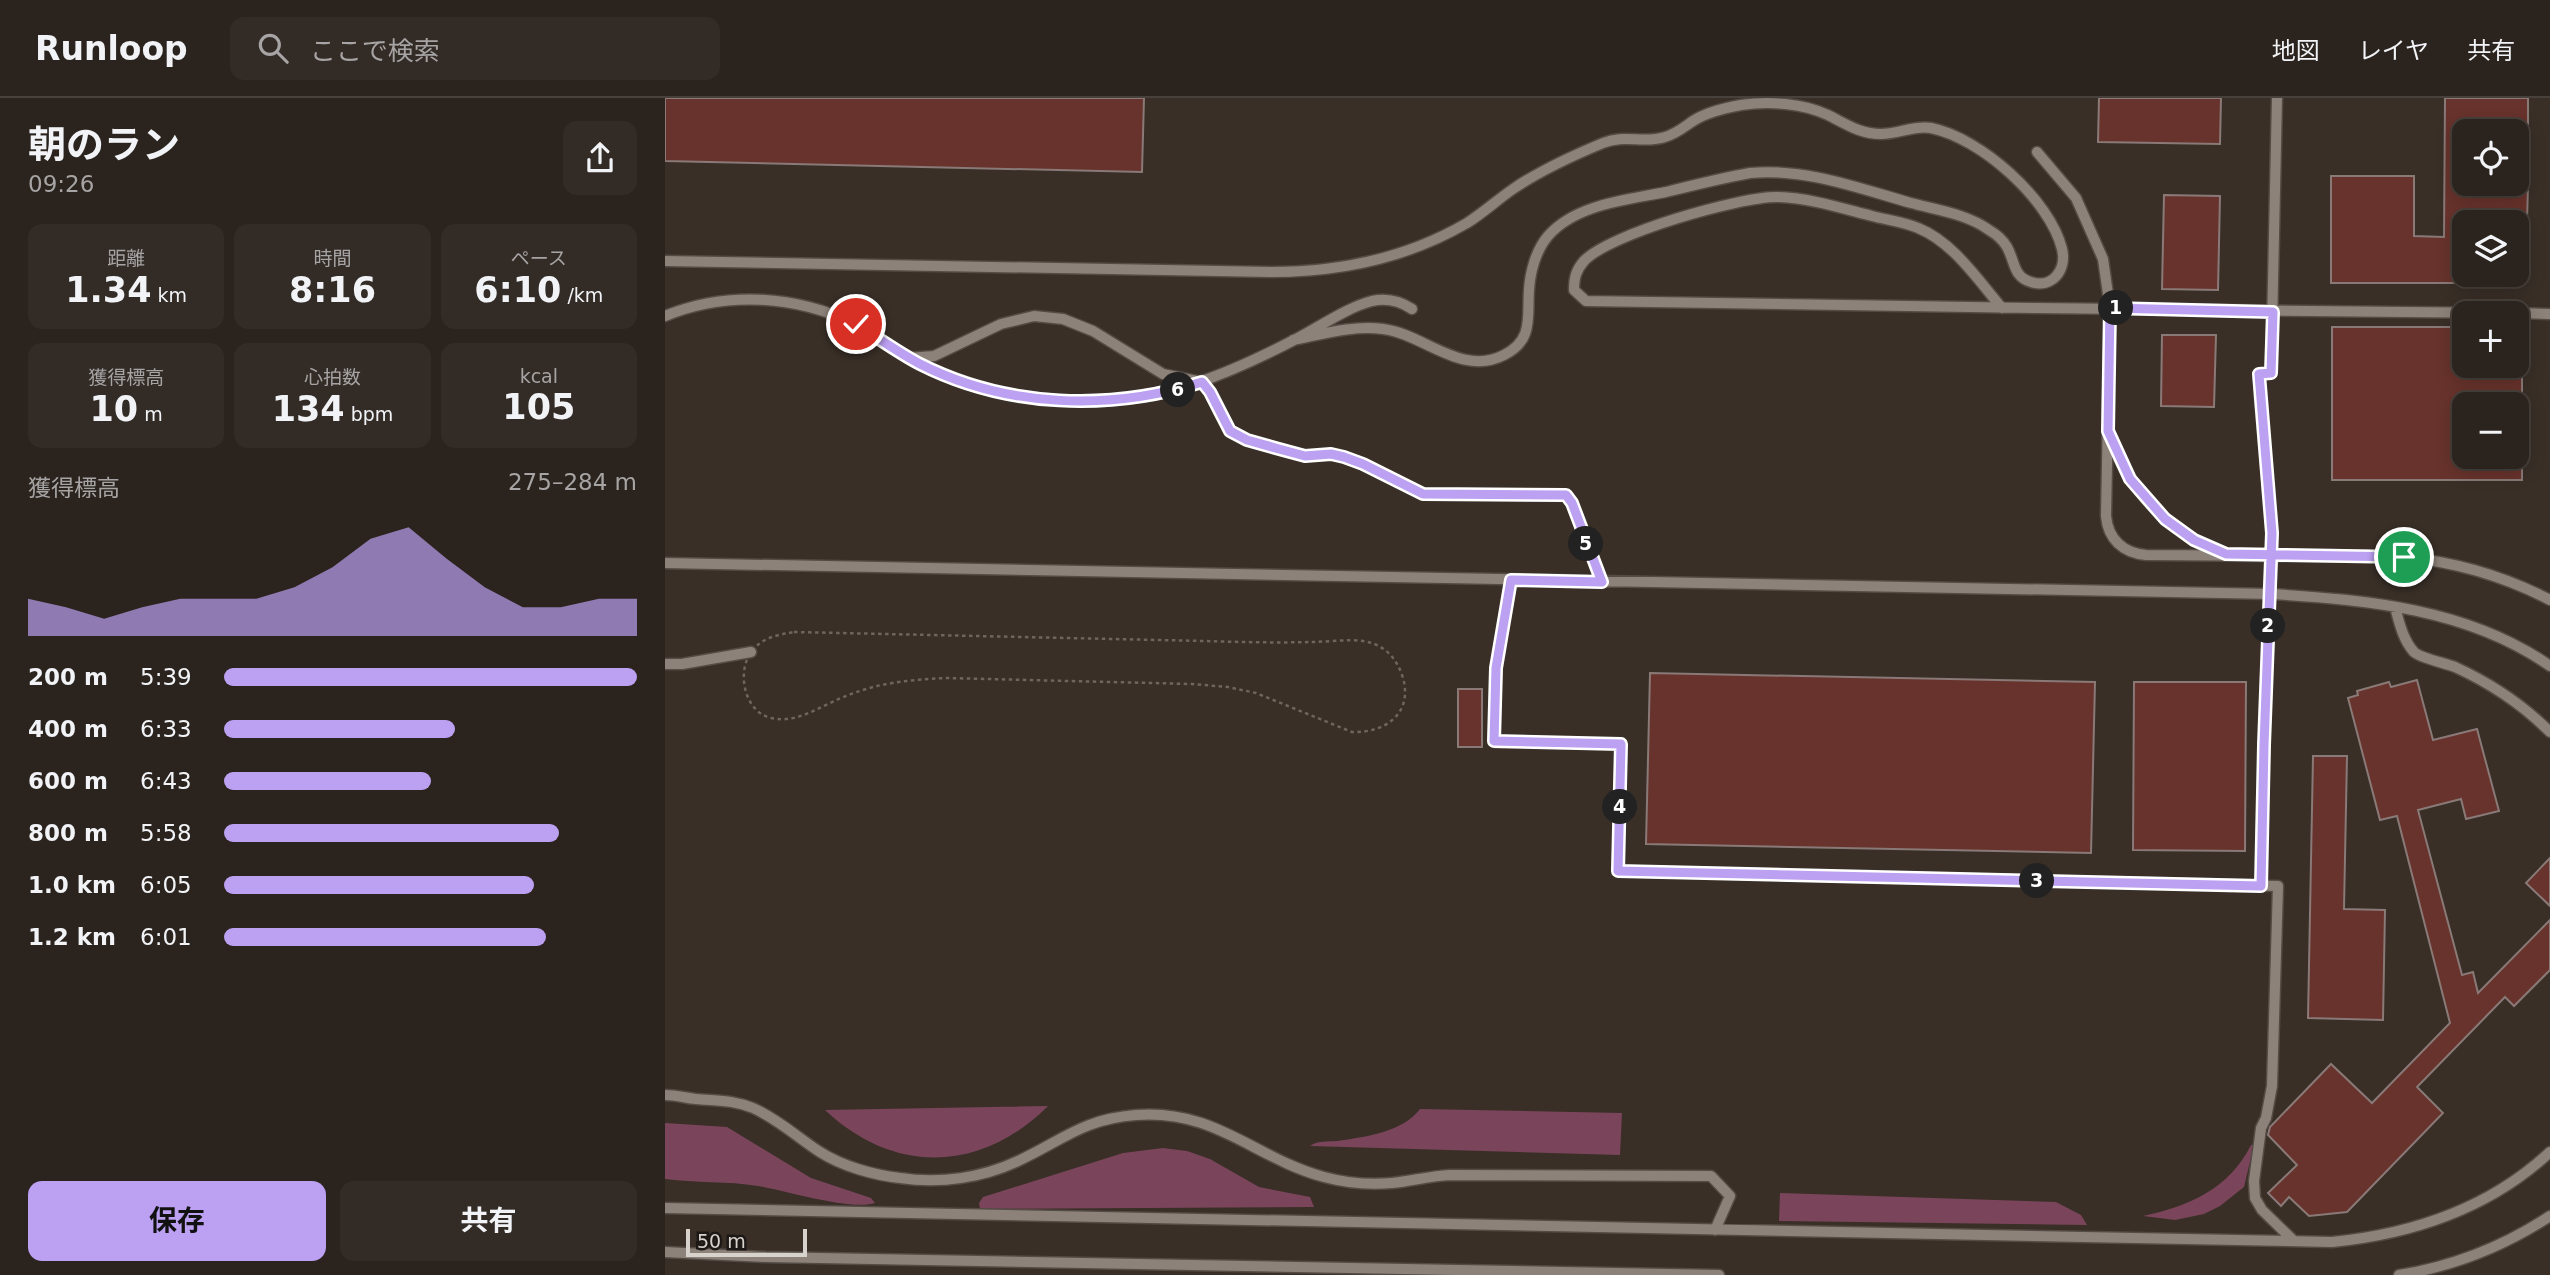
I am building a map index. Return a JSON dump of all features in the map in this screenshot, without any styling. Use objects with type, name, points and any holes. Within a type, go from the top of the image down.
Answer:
[{"type":"lane","points":[[2261,886],[2272,533],[2259,374],[2271,373],[2277,98]]},
{"type":"lane","points":[[665,261],[1271,272],[1332,269],[1391,256],[1447,234],[1482,214],[1520,185],[1611,140],[1626,137],[1640,140],[1660,138],[1716,111],[1767,103],[1793,105],[1818,112],[1866,133],[1890,134],[1927,127],[1962,141],[2003,168],[2033,197],[2059,239],[2064,258],[2062,269],[2056,277],[2046,282],[2032,283],[2017,273],[2008,249],[2000,239],[1972,220],[1814,176],[1776,172],[1750,173],[1595,208],[1557,227],[1538,251],[1528,292],[1528,328],[1518,345],[1504,355],[1480,361],[1454,358],[1407,335],[1383,329],[1355,328],[1293,340]]},
{"type":"lane","points":[[2037,152],[2076,198],[2103,259],[2110,308],[2106,516],[2108,529],[2115,541],[2126,550],[2139,554],[2424,559],[2493,575],[2550,600]]},
{"type":"lane","points":[[2002,308],[1937,237],[1916,227],[1801,198],[1775,197],[1736,201],[1626,236],[1594,252],[1577,269],[1574,280],[1574,290],[1585,301],[2002,308],[2110,308],[2273,312],[2452,313]]},
{"type":"lane","points":[[665,316],[719,301],[754,299],[789,302],[856,324],[908,358],[947,376],[986,388],[1049,400],[1088,401],[1165,393],[1202,382],[1238,368],[1371,301],[1397,301],[1412,309]]},
{"type":"lane","points":[[2529,313],[2550,314]]},
{"type":"lane","points":[[908,358],[934,356],[1001,324],[1034,316],[1063,319],[1093,331],[1163,374],[1202,382],[1230,431],[1247,440],[1305,456],[1331,454],[1344,457],[1423,494],[1566,495],[1572,503],[1602,582]]},
{"type":"lane","points":[[2108,431],[2126,471],[2152,507],[2194,540],[2226,554]]},
{"type":"lane","points":[[665,564],[2248,593],[2322,597],[2434,614],[2472,625],[2508,641],[2550,666]]},
{"type":"lane","points":[[1511,580],[1496,668],[1494,741],[1621,744],[1618,871],[2278,886],[2272,1086],[2266,1118],[2261,1128],[2254,1181],[2255,1198],[2262,1210],[2294,1241]]},
{"type":"lane","points":[[2395,607],[2406,640],[2416,654],[2455,667],[2494,688],[2550,732]]},
{"type":"lane","points":[[665,664],[682,664],[751,652]]},
{"type":"lane","points":[[665,1095],[698,1100],[726,1100],[746,1105],[777,1120],[813,1148],[834,1159],[899,1178],[944,1180],[974,1176],[1016,1162],[1065,1134],[1088,1125],[1125,1116],[1163,1115],[1212,1126],[1288,1165],[1322,1176],[1358,1183],[1393,1183],[1427,1176],[1450,1175],[1711,1177],[1730,1196],[1715,1230]]},
{"type":"lane","points":[[665,1208],[2294,1241],[2356,1240],[2439,1219],[2495,1195],[2550,1152]]},
{"type":"lane","points":[[2399,1275],[2445,1266],[2482,1253],[2518,1236],[2550,1216]]},
{"type":"lane","points":[[665,1252],[780,1257],[1719,1275]]},
{"type":"path","points":[[794,632],[1263,642],[1362,641],[1382,646],[1393,657],[1402,675],[1407,695],[1400,713],[1382,728],[1368,732],[1352,732],[1277,700],[1228,687],[1110,682],[916,680],[879,686],[843,697],[787,720],[767,718],[753,706],[745,691],[744,670],[751,652],[771,636],[794,632]]},
{"type":"shaded area","points":[[1048,1106],[1022,1128],[995,1144],[966,1154],[937,1158],[908,1155],[880,1146],[852,1131],[825,1110]]},
{"type":"shaded area","points":[[1420,1109],[1622,1113],[1620,1155],[1310,1146],[1383,1132],[1404,1123]]},
{"type":"shaded area","points":[[665,1123],[727,1127],[811,1178],[871,1198],[875,1203],[850,1204],[735,1183],[665,1179]]},
{"type":"shaded area","points":[[2251,1145],[2254,1145],[2244,1187],[2220,1206],[2204,1214],[2175,1220],[2143,1216],[2176,1207],[2206,1193],[2231,1173]]},
{"type":"shaded area","points":[[1163,1148],[1187,1151],[1210,1159],[1259,1187],[1310,1197],[1314,1207],[980,1209],[979,1203],[983,1197],[1123,1153]]},
{"type":"shaded area","points":[[1780,1193],[2056,1202],[2081,1215],[2087,1225],[1779,1221]]},
{"type":"building","points":[[665,98],[1144,98],[1142,172],[665,161]]},
{"type":"building","points":[[2099,98],[2221,98],[2220,144],[2098,142]]},
{"type":"building","points":[[2445,98],[2528,98],[2528,119],[2452,119],[2452,196],[2528,196],[2527,210],[2452,210],[2452,283],[2331,283],[2331,176],[2414,176],[2414,236],[2444,237]]},
{"type":"building","points":[[2164,195],[2220,196],[2218,290],[2162,289]]},
{"type":"building","points":[[2332,327],[2452,327],[2452,378],[2522,378],[2522,392],[2452,392],[2452,469],[2522,469],[2522,480],[2332,480]]},
{"type":"building","points":[[2162,335],[2216,335],[2214,407],[2161,406]]},
{"type":"building","points":[[1650,673],[2095,682],[2091,853],[1646,844]]},
{"type":"building","points":[[2417,680],[2433,740],[2477,729],[2499,811],[2466,819],[2461,799],[2418,810],[2462,975],[2473,972],[2478,993],[2550,920],[2550,970],[2514,1006],[2505,997],[2417,1087],[2443,1113],[2347,1212],[2309,1216],[2289,1197],[2281,1206],[2268,1193],[2297,1165],[2268,1135],[2270,1127],[2331,1064],[2372,1103],[2450,1023],[2397,816],[2380,820],[2348,698],[2358,695],[2357,691],[2389,682],[2391,687]]},
{"type":"building","points":[[2134,682],[2246,682],[2245,851],[2133,850]]},
{"type":"building","points":[[1458,689],[1482,689],[1482,747],[1458,747]]},
{"type":"building","points":[[2313,756],[2347,756],[2344,909],[2385,910],[2383,1020],[2308,1018]]},
{"type":"building","points":[[2550,858],[2550,906],[2526,883]]},
{"type":"route","points":[[856,324],[896,351],[933,370],[986,388],[1024,397],[1075,401],[1114,400],[1165,393],[1202,382],[1230,431],[1247,440],[1305,456],[1331,454],[1344,457],[1423,494],[1566,495],[1572,503],[1602,582],[1511,580],[1496,668],[1494,741],[1621,744],[1618,871],[2261,886],[2264,745],[2269,603],[2272,533],[2259,374],[2271,373],[2273,312],[2110,308],[2108,431],[2130,479],[2165,519],[2194,540],[2226,554],[2315,556],[2404,557]]}]
